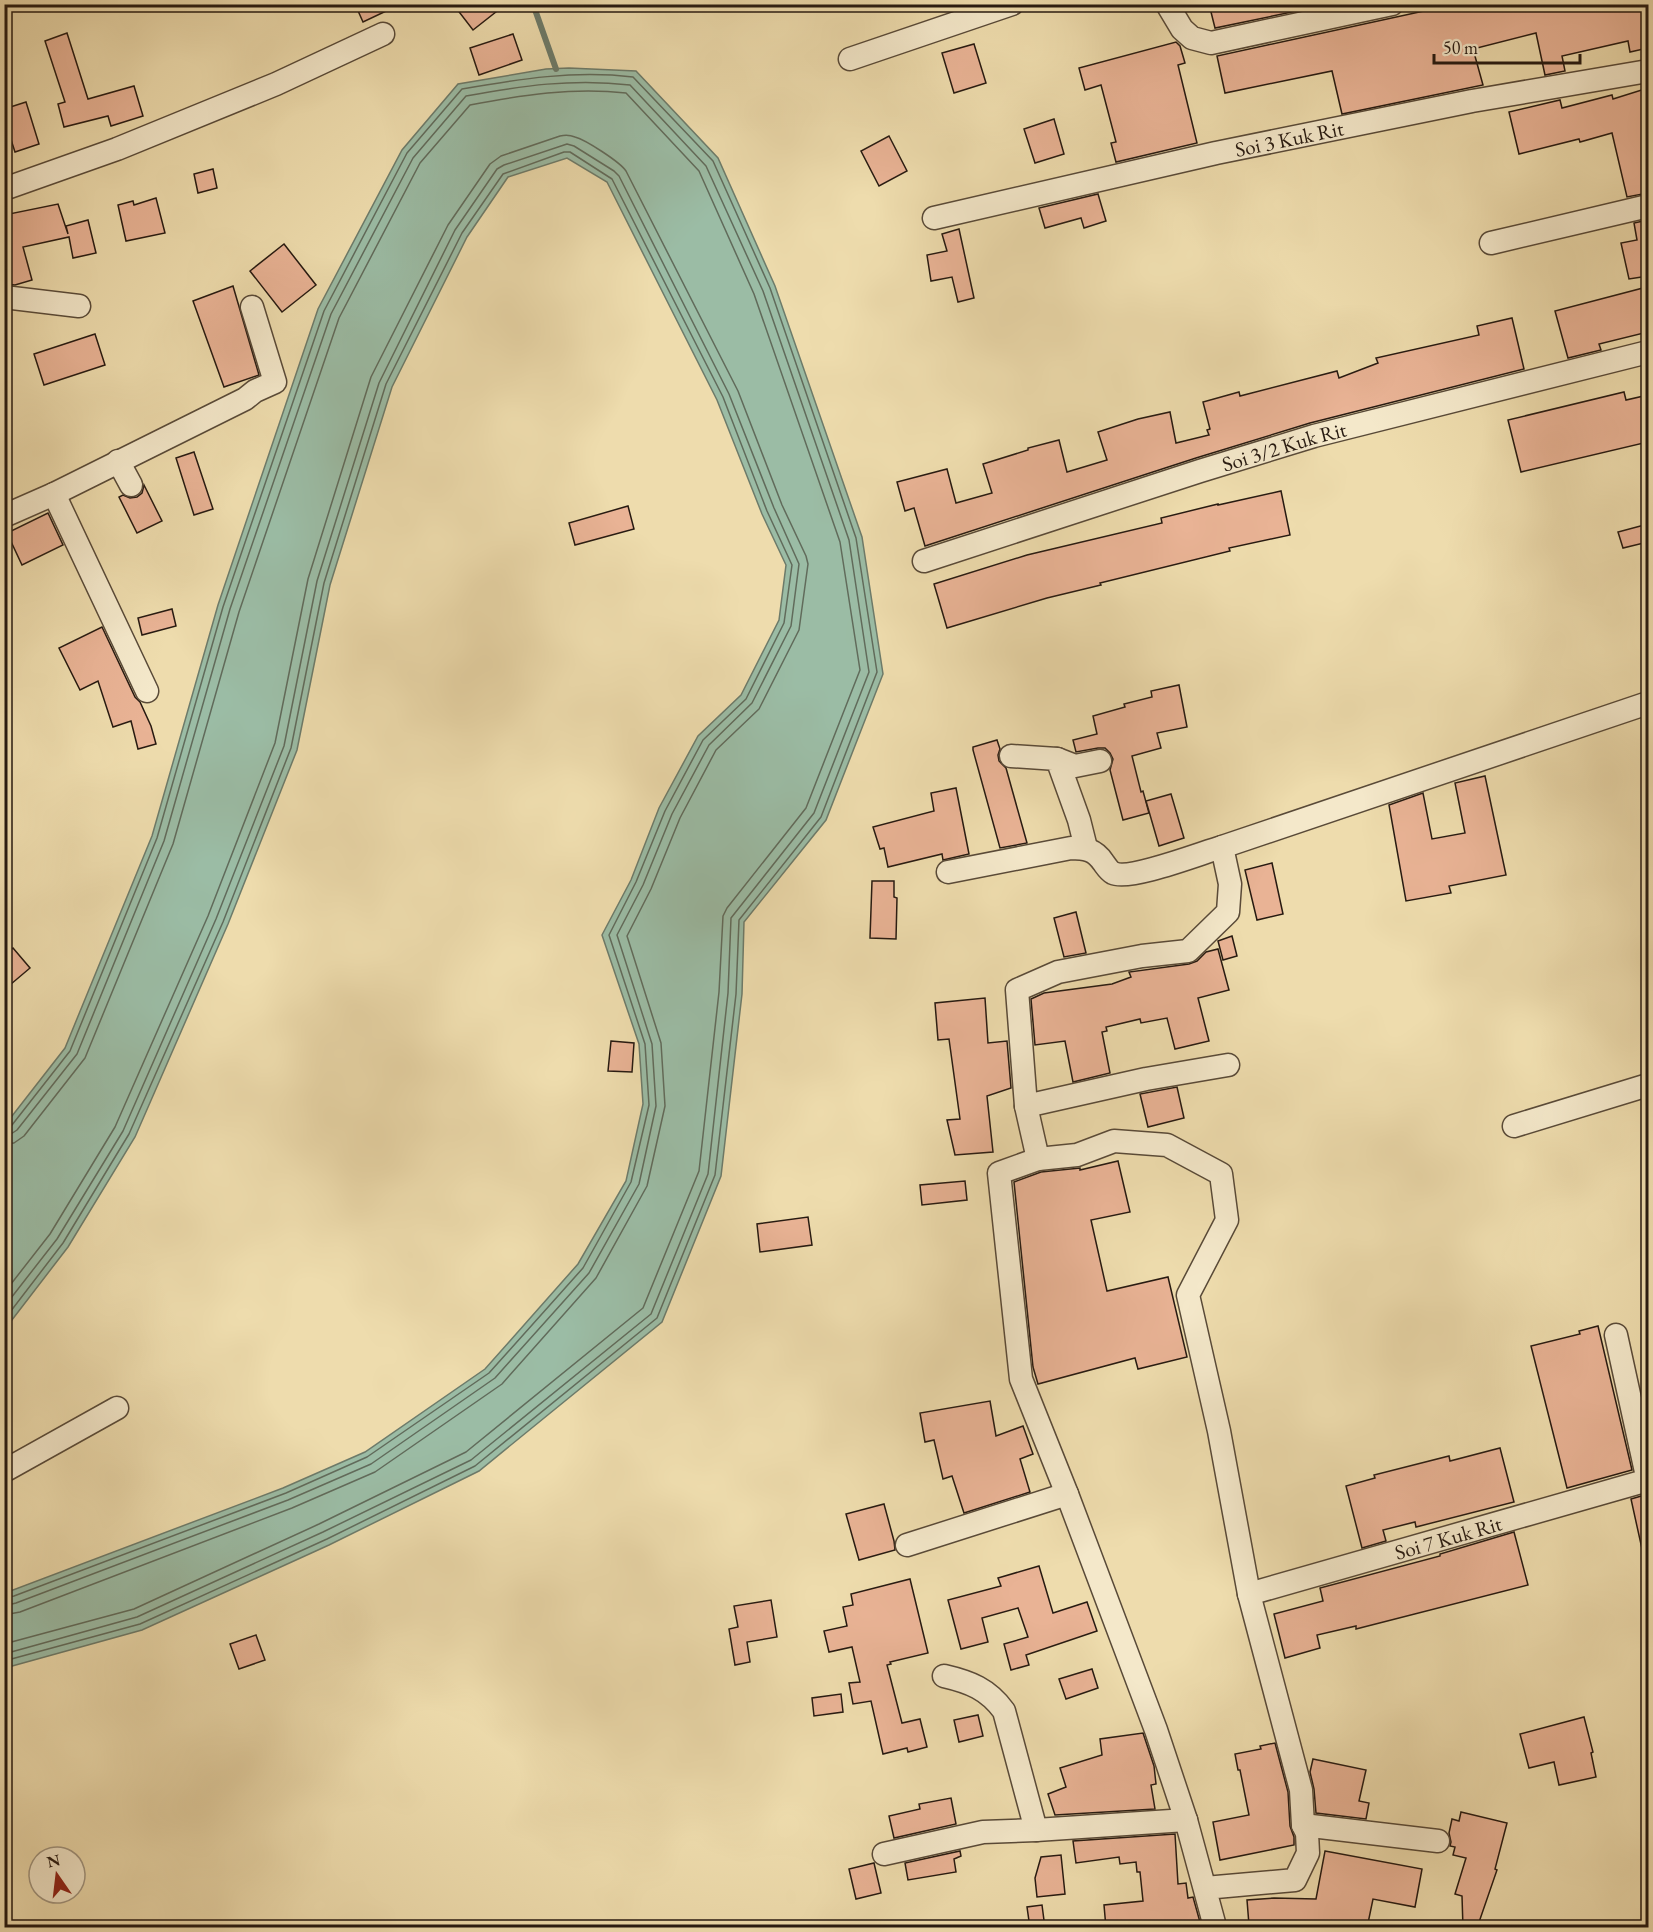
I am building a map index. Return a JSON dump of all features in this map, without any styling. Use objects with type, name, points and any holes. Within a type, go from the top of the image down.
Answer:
[{"type":"street","points":[[850,59],[1012,4]]},
{"type":"street","points":[[1167,4],[1182,29],[1192,38],[1211,43],[1392,4]]},
{"type":"street","points":[[4,189],[117,148],[255,93],[383,34]]},
{"type":"street","name":"Soi 3 Kuk Rit","points":[[934,218],[1274,141],[1472,101],[1648,71]]},
{"type":"street","points":[[1491,243],[1648,206]]},
{"type":"street","points":[[4,297],[78,306]]},
{"type":"street","points":[[4,516],[54,494],[245,399],[255,391],[274,382],[252,307]]},
{"type":"street","name":"Soi 3/2 Kuk Rit","points":[[924,561],[1314,436],[1648,352]]},
{"type":"street","points":[[118,461],[131,485]]},
{"type":"street","points":[[54,494],[147,692]]},
{"type":"street","points":[[948,872],[1071,848],[1086,848],[1094,852],[1112,872],[1121,874],[1148,871],[1648,703]]},
{"type":"street","points":[[1011,756],[1057,759],[1075,766],[1100,761]]},
{"type":"street","points":[[1057,759],[1079,820],[1086,848]]},
{"type":"street","points":[[1038,1159],[1026,1106],[1017,990],[1058,972],[1142,956],[1188,951],[1228,912],[1230,884],[1222,847]]},
{"type":"street","points":[[1026,1106],[1146,1079],[1228,1065]]},
{"type":"street","points":[[1514,1126],[1648,1085]]},
{"type":"street","points":[[1205,1888],[1295,1880],[1308,1854],[1307,1833],[1303,1826],[1301,1790],[1249,1594],[1219,1431],[1188,1295],[1227,1220],[1221,1174],[1167,1145],[1114,1141],[1077,1155],[1038,1159],[999,1173],[1021,1379],[1156,1730],[1186,1820],[1214,1923],[1213,1928]]},
{"type":"street","points":[[1616,1335],[1648,1481]]},
{"type":"street","points":[[4,1471],[117,1408]]},
{"type":"street","name":"Soi 7 Kuk Rit","points":[[1249,1594],[1648,1481]]},
{"type":"street","points":[[907,1545],[1067,1494]]},
{"type":"street","points":[[944,1676],[981,1689],[994,1698],[1005,1711],[1036,1830]]},
{"type":"street","points":[[884,1854],[983,1832],[1186,1820]]},
{"type":"street","points":[[1303,1826],[1438,1841]]},
{"type":"water","points":[[546,69],[636,71],[718,158],[775,286],[862,537],[883,674],[826,820],[744,922],[742,994],[721,1176],[662,1322],[479,1471],[329,1545],[142,1630],[5,1668],[5,1593],[283,1488],[365,1452],[485,1369],[578,1264],[626,1181],[643,1104],[639,1044],[602,935],[631,880],[659,808],[698,736],[741,695],[779,620],[786,565],[762,514],[717,400],[607,182],[567,158],[508,177],[467,237],[392,387],[330,585],[297,750],[228,924],[135,1137],[68,1247],[5,1329],[5,1125],[65,1048],[152,836],[218,605],[318,309],[402,150],[458,84]]},
{"type":"building","points":[[355,4],[401,4],[363,22]]},
{"type":"building","points":[[453,4],[506,4],[473,30]]},
{"type":"building","points":[[1209,4],[1320,4],[1321,6],[1215,28]]},
{"type":"building","points":[[1456,4],[1648,4],[1648,48],[1630,52],[1628,41],[1562,56],[1565,71],[1545,75],[1536,33],[1473,49],[1483,85],[1342,114],[1332,71],[1225,93],[1217,56]]},
{"type":"building","points":[[67,33],[88,99],[134,86],[143,116],[111,126],[108,116],[64,127],[58,104],[65,102],[45,41]]},
{"type":"building","points":[[513,34],[522,60],[479,75],[470,48]]},
{"type":"building","points":[[1176,42],[1180,46],[1185,63],[1178,65],[1197,143],[1116,162],[1111,143],[1116,142],[1101,85],[1085,90],[1079,68]]},
{"type":"building","points":[[974,44],[986,83],[954,93],[942,53]]},
{"type":"building","points":[[1648,88],[1648,193],[1627,197],[1612,133],[1519,154],[1509,112],[1560,100],[1562,108],[1612,95],[1613,99]]},
{"type":"building","points":[[26,102],[39,144],[15,152],[4,118],[4,109]]},
{"type":"building","points":[[1054,119],[1064,154],[1035,163],[1024,129]]},
{"type":"building","points":[[889,136],[907,171],[879,186],[861,151]]},
{"type":"building","points":[[213,169],[217,188],[198,193],[194,174]]},
{"type":"building","points":[[1098,194],[1106,221],[1084,228],[1081,218],[1045,228],[1039,208]]},
{"type":"building","points":[[156,198],[165,233],[126,241],[118,205],[133,201],[134,205]]},
{"type":"building","points":[[58,204],[68,234],[66,226],[88,220],[96,253],[73,258],[69,237],[23,247],[32,280],[15,285],[4,284],[4,215]]},
{"type":"building","points":[[1648,220],[1648,276],[1629,279],[1621,243],[1637,240],[1634,223]]},
{"type":"building","points":[[959,229],[974,298],[958,302],[952,277],[931,281],[927,255],[947,251],[942,234]]},
{"type":"building","points":[[284,244],[316,285],[282,312],[250,271]]},
{"type":"building","points":[[233,286],[259,375],[224,387],[193,301]]},
{"type":"building","points":[[1643,288],[1648,311],[1648,332],[1599,344],[1601,350],[1568,358],[1555,311]]},
{"type":"building","points":[[1512,318],[1524,369],[1310,423],[925,546],[914,508],[905,511],[897,482],[947,469],[956,503],[992,493],[983,464],[1028,450],[1028,448],[1059,440],[1067,472],[1107,460],[1098,432],[1138,419],[1170,412],[1176,443],[1209,435],[1207,430],[1210,429],[1203,402],[1239,392],[1240,396],[1337,371],[1339,378],[1378,363],[1376,358],[1479,335],[1477,326]]},
{"type":"building","points":[[95,334],[105,365],[44,385],[34,354]]},
{"type":"building","points":[[1624,392],[1626,400],[1648,395],[1648,442],[1521,472],[1508,420]]},
{"type":"building","points":[[194,452],[213,509],[194,515],[176,458]]},
{"type":"building","points":[[144,485],[162,521],[137,533],[119,497],[123,495],[130,498],[137,497],[142,493]]},
{"type":"building","points":[[1281,491],[1290,535],[1229,548],[1230,551],[1100,583],[1101,585],[1047,598],[947,628],[934,584],[1027,555],[1162,523],[1161,518]]},
{"type":"building","points":[[628,506],[634,529],[575,545],[569,523]]},
{"type":"building","points":[[48,513],[63,545],[22,565],[7,533]]},
{"type":"building","points":[[1648,524],[1648,542],[1623,548],[1618,532]]},
{"type":"building","points":[[172,609],[176,626],[142,635],[138,618]]},
{"type":"building","points":[[102,627],[135,697],[140,702],[156,744],[138,749],[131,721],[113,727],[98,681],[80,690],[59,648]]},
{"type":"building","points":[[1179,685],[1187,727],[1157,733],[1161,748],[1132,756],[1149,813],[1123,820],[1110,770],[1113,759],[1110,753],[1105,748],[1076,752],[1073,740],[1097,734],[1093,716],[1125,707],[1124,704],[1152,697],[1151,691]]},
{"type":"building","points":[[997,740],[1000,749],[999,761],[1006,768],[1027,843],[1000,848],[973,750],[973,747]]},
{"type":"building","points":[[1485,776],[1506,875],[1449,886],[1451,893],[1406,901],[1389,805],[1423,793],[1432,839],[1465,833],[1455,783]]},
{"type":"building","points":[[956,788],[969,854],[943,860],[942,854],[888,867],[884,848],[880,849],[873,827],[934,811],[931,793]]},
{"type":"building","points":[[1171,794],[1184,838],[1159,846],[1146,801]]},
{"type":"building","points":[[1272,863],[1283,914],[1257,920],[1245,870]]},
{"type":"building","points":[[872,881],[894,881],[894,897],[897,898],[896,939],[870,938]]},
{"type":"building","points":[[1076,912],[1086,953],[1064,957],[1054,918]]},
{"type":"building","points":[[1232,936],[1237,956],[1223,960],[1218,941]]},
{"type":"building","points":[[13,948],[30,968],[4,990],[4,955]]},
{"type":"building","points":[[1218,949],[1229,990],[1198,998],[1209,1041],[1175,1049],[1167,1018],[1141,1023],[1140,1019],[1106,1027],[1107,1031],[1102,1032],[1110,1073],[1073,1082],[1065,1041],[1035,1045],[1031,999],[1044,993],[1112,984],[1131,977],[1129,972],[1189,964],[1197,961],[1206,952]]},
{"type":"building","points":[[985,998],[988,1043],[1007,1041],[1011,1088],[987,1096],[993,1152],[955,1155],[947,1120],[960,1119],[949,1039],[938,1040],[935,1003]]},
{"type":"building","points":[[611,1041],[634,1043],[632,1072],[608,1071]]},
{"type":"building","points":[[1177,1087],[1184,1118],[1148,1127],[1140,1094]]},
{"type":"building","points":[[1118,1161],[1130,1212],[1091,1220],[1107,1291],[1168,1277],[1187,1357],[1138,1369],[1135,1358],[1038,1384],[1033,1367],[1014,1182],[1041,1172],[1080,1168],[1080,1170]]},
{"type":"building","points":[[965,1181],[967,1200],[922,1205],[920,1185]]},
{"type":"building","points":[[808,1217],[812,1245],[760,1252],[757,1224]]},
{"type":"building","points":[[1598,1326],[1632,1470],[1567,1488],[1531,1346],[1580,1334],[1579,1331]]},
{"type":"building","points":[[990,1401],[996,1436],[1023,1426],[1033,1454],[1020,1459],[1030,1492],[964,1513],[952,1476],[943,1479],[934,1440],[925,1442],[920,1413]]},
{"type":"building","points":[[1500,1448],[1514,1502],[1416,1527],[1415,1522],[1383,1530],[1386,1541],[1362,1548],[1346,1486],[1375,1478],[1374,1475],[1449,1456],[1450,1461]]},
{"type":"building","points":[[1648,1494],[1648,1548],[1642,1549],[1631,1499]]},
{"type":"building","points":[[884,1504],[895,1550],[859,1560],[846,1514]]},
{"type":"building","points":[[1514,1532],[1528,1585],[1356,1629],[1356,1626],[1317,1635],[1320,1648],[1285,1658],[1274,1614],[1323,1601],[1320,1588],[1440,1556],[1440,1554]]},
{"type":"building","points":[[1039,1566],[1053,1613],[1087,1602],[1097,1631],[1026,1655],[1029,1665],[1011,1670],[1004,1644],[1028,1637],[1018,1608],[982,1618],[988,1642],[961,1649],[948,1600],[1001,1586],[998,1578]]},
{"type":"building","points":[[910,1579],[928,1653],[890,1662],[891,1664],[887,1665],[902,1723],[920,1719],[927,1747],[908,1752],[907,1748],[883,1754],[871,1701],[853,1704],[849,1683],[860,1682],[852,1647],[829,1652],[824,1631],[847,1626],[843,1607],[853,1605],[851,1594]]},
{"type":"building","points":[[771,1600],[777,1637],[747,1642],[750,1662],[735,1665],[729,1629],[738,1627],[734,1606]]},
{"type":"building","points":[[256,1635],[265,1660],[239,1669],[230,1644]]},
{"type":"building","points":[[1092,1669],[1098,1688],[1066,1699],[1059,1679]]},
{"type":"building","points":[[841,1694],[843,1712],[814,1716],[812,1698]]},
{"type":"building","points":[[978,1715],[983,1736],[959,1742],[954,1720]]},
{"type":"building","points":[[1584,1717],[1593,1752],[1591,1753],[1596,1777],[1559,1785],[1554,1762],[1529,1768],[1520,1734]]},
{"type":"building","points":[[1143,1733],[1154,1766],[1156,1784],[1151,1785],[1155,1809],[1055,1815],[1048,1794],[1066,1787],[1060,1768],[1102,1755],[1100,1739]]},
{"type":"building","points":[[1275,1743],[1288,1792],[1290,1826],[1294,1845],[1220,1860],[1213,1822],[1249,1815],[1235,1754],[1261,1749],[1260,1746]]},
{"type":"building","points":[[1313,1759],[1366,1770],[1359,1801],[1369,1803],[1366,1819],[1316,1813],[1310,1772]]},
{"type":"building","points":[[951,1798],[956,1824],[894,1838],[889,1816],[920,1809],[919,1804]]},
{"type":"building","points":[[1461,1812],[1507,1823],[1495,1869],[1497,1870],[1477,1928],[1463,1928],[1462,1896],[1455,1894],[1466,1858],[1453,1855],[1455,1847],[1450,1846],[1449,1833],[1452,1819],[1459,1821]]},
{"type":"building","points":[[1175,1834],[1178,1884],[1186,1883],[1188,1898],[1193,1897],[1200,1922],[1186,1925],[1186,1928],[1106,1928],[1104,1905],[1143,1901],[1140,1872],[1137,1872],[1136,1862],[1120,1864],[1119,1857],[1076,1863],[1073,1841]]},
{"type":"building","points":[[960,1851],[961,1856],[954,1859],[956,1872],[908,1880],[905,1863]]},
{"type":"building","points":[[1325,1851],[1422,1869],[1415,1907],[1373,1899],[1367,1928],[1287,1928],[1287,1921],[1249,1925],[1247,1900],[1316,1899]]},
{"type":"building","points":[[1061,1855],[1065,1894],[1037,1897],[1035,1878],[1041,1857]]},
{"type":"building","points":[[874,1863],[881,1893],[856,1899],[849,1869]]},
{"type":"building","points":[[1042,1905],[1045,1928],[1030,1928],[1027,1907]]},
{"type":"waterway","points":[[533,4],[556,69]]}]
